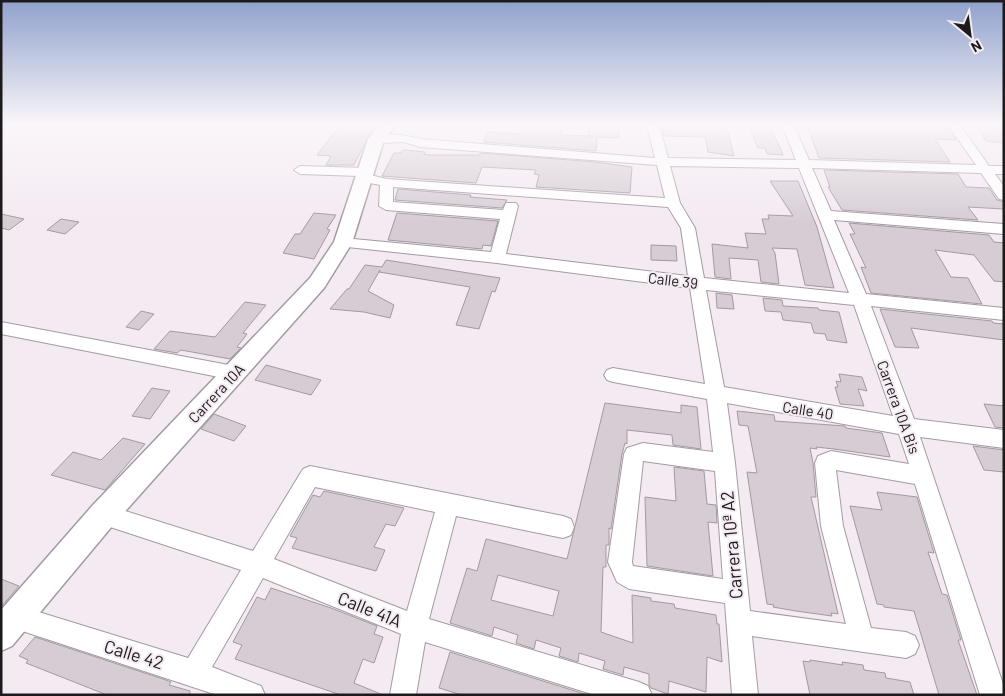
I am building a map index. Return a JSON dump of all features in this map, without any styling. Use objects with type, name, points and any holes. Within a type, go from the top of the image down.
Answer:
[{"type":"street","name":"Carrera 10A","points":[[9,626],[103,515],[317,283],[343,243],[380,157]]},
{"type":"street","points":[[604,157],[662,162],[1004,170]]},
{"type":"street","points":[[661,157],[673,203],[688,228],[697,283]]},
{"type":"street","name":"Carrera 10A Bis","points":[[802,157],[860,299],[908,427],[993,695]]},
{"type":"street","points":[[977,157],[1004,196]]},
{"type":"street","points":[[300,170],[516,193],[673,203]]},
{"type":"street","points":[[373,178],[386,206],[508,215]]},
{"type":"street","points":[[497,258],[508,215],[516,193]]},
{"type":"street","points":[[826,215],[1004,229]]},
{"type":"street","name":"Calle 39","points":[[343,243],[497,258],[697,283],[1004,314]]},
{"type":"street","name":"Carrera 10ª A2","points":[[697,283],[716,395],[725,463],[745,695]]},
{"type":"street","points":[[1,328],[234,373]]},
{"type":"street","name":"Calle 40","points":[[613,375],[716,395],[908,427],[1004,439]]},
{"type":"street","points":[[725,463],[643,452],[634,454],[620,562],[625,574],[629,576],[735,593]]},
{"type":"street","points":[[862,639],[832,526],[825,463],[832,460],[924,476]]},
{"type":"street","points":[[194,673],[310,476],[563,527]]},
{"type":"street","points":[[403,695],[415,627],[448,505]]},
{"type":"street","name":"Calle 41A","points":[[103,515],[258,564],[415,627],[639,695]]},
{"type":"street","points":[[738,622],[906,645]]},
{"type":"street","name":"Calle 42","points":[[9,626],[194,673],[252,695]]},
{"type":"building","points":[[330,157],[358,157],[354,165],[326,165]]},
{"type":"building","points":[[392,157],[537,157],[632,167],[630,193],[536,187],[539,175],[534,174],[536,170],[482,167],[476,183],[382,176]]},
{"type":"building","points":[[947,157],[950,162],[819,158]]},
{"type":"building","points":[[824,170],[958,174],[966,187],[989,188],[997,200],[1004,202],[1004,209],[968,207],[978,220],[842,210],[828,187],[830,187]]},
{"type":"building","points":[[770,181],[798,181],[817,227],[834,288],[805,285],[797,249],[772,248],[775,253],[779,284],[761,282],[758,260],[729,258],[731,279],[715,277],[712,244],[748,248],[745,233],[766,234],[762,219],[769,219],[768,215],[793,216]]},
{"type":"building","points":[[398,189],[507,200],[502,208],[395,200]]},
{"type":"building","points":[[314,213],[336,215],[327,229],[330,230],[314,259],[283,253],[295,234],[300,234]]},
{"type":"building","points":[[397,213],[498,221],[491,246],[483,245],[482,249],[388,240]]},
{"type":"building","points":[[1,214],[24,219],[9,230],[1,228]]},
{"type":"building","points":[[61,219],[79,222],[65,234],[47,230]]},
{"type":"building","points":[[849,223],[989,235],[994,242],[1004,243],[1004,282],[994,281],[974,255],[935,250],[951,277],[968,278],[982,304],[871,293],[861,267],[866,268],[850,234],[855,234]]},
{"type":"building","points":[[651,245],[676,246],[677,261],[651,260]]},
{"type":"building","points":[[386,260],[500,278],[495,292],[492,291],[479,329],[456,325],[470,287],[379,272],[380,270],[368,291],[394,305],[390,318],[364,312],[330,309],[349,289],[365,265],[382,267]]},
{"type":"building","points":[[716,293],[732,295],[734,309],[717,308]]},
{"type":"building","points":[[763,298],[782,300],[783,306],[818,308],[819,310],[839,312],[847,343],[827,340],[825,334],[814,333],[811,323],[783,320],[781,312],[765,311]]},
{"type":"building","points":[[245,302],[266,305],[243,333],[247,334],[237,347],[241,348],[230,359],[181,350],[177,353],[154,349],[170,331],[215,337]]},
{"type":"building","points":[[880,309],[992,321],[993,323],[1004,324],[1004,340],[911,328],[919,348],[895,347]]},
{"type":"building","points":[[141,311],[154,314],[139,330],[126,327]]},
{"type":"building","points":[[266,365],[321,380],[311,395],[255,380]]},
{"type":"building","points":[[839,374],[862,377],[867,391],[858,389],[864,406],[840,404],[835,387],[838,387],[836,381],[841,382]]},
{"type":"building","points":[[152,388],[170,391],[150,419],[132,416]]},
{"type":"building","points":[[605,403],[681,413],[681,405],[697,407],[701,449],[673,445],[672,435],[627,430],[627,444],[625,443],[622,454],[611,529],[609,528],[609,545],[606,545],[606,567],[603,567],[601,632],[633,643],[632,595],[651,598],[651,601],[674,604],[675,608],[716,615],[717,624],[719,624],[722,662],[707,657],[706,692],[669,681],[668,694],[651,688],[649,674],[624,667],[623,675],[603,669],[605,661],[579,653],[578,662],[559,656],[561,648],[536,640],[534,649],[516,643],[518,635],[494,627],[492,636],[450,623],[467,568],[477,571],[486,539],[567,559]],"holes":[[[498,575],[559,591],[553,616],[491,600]]]},
{"type":"building","points":[[984,404],[1004,406],[1004,428],[995,427]]},
{"type":"building","points":[[737,411],[774,415],[775,421],[845,426],[846,428],[882,433],[890,457],[834,449],[810,448],[816,497],[811,497],[838,614],[831,613],[832,616],[796,611],[773,607],[774,605],[767,604],[747,472],[757,473],[748,426],[739,425]]},
{"type":"building","points":[[214,414],[246,426],[234,441],[201,429]]},
{"type":"building","points":[[123,438],[145,444],[105,490],[51,475],[73,452],[101,460]]},
{"type":"building","points":[[973,446],[1004,450],[1004,472],[984,470]]},
{"type":"building","points":[[674,467],[704,471],[707,504],[716,505],[717,523],[708,522],[713,576],[647,566],[645,497],[676,501]]},
{"type":"building","points":[[324,491],[404,508],[395,526],[386,524],[374,547],[385,550],[376,571],[292,548],[297,538],[290,536],[313,495],[320,497]]},
{"type":"building","points":[[877,492],[917,497],[934,553],[928,552],[942,594],[947,595],[961,640],[958,640],[977,695],[939,695],[914,611],[884,607],[884,605],[877,604],[850,506],[882,510]]},
{"type":"building","points":[[1,579],[19,586],[1,607]]},
{"type":"building","points":[[271,588],[377,626],[374,634],[383,637],[374,663],[363,659],[354,683],[383,695],[341,695],[235,659],[242,645],[233,642],[257,597],[265,600]]},
{"type":"building","points":[[35,637],[166,680],[171,682],[169,685],[190,691],[190,695],[107,695],[26,663],[28,660],[19,656]]},
{"type":"building","points":[[450,652],[588,695],[462,695],[439,688]]},
{"type":"building","points":[[810,660],[843,665],[842,662],[863,665],[864,670],[885,673],[886,678],[910,682],[914,695],[810,695],[803,661],[810,662]]}]
